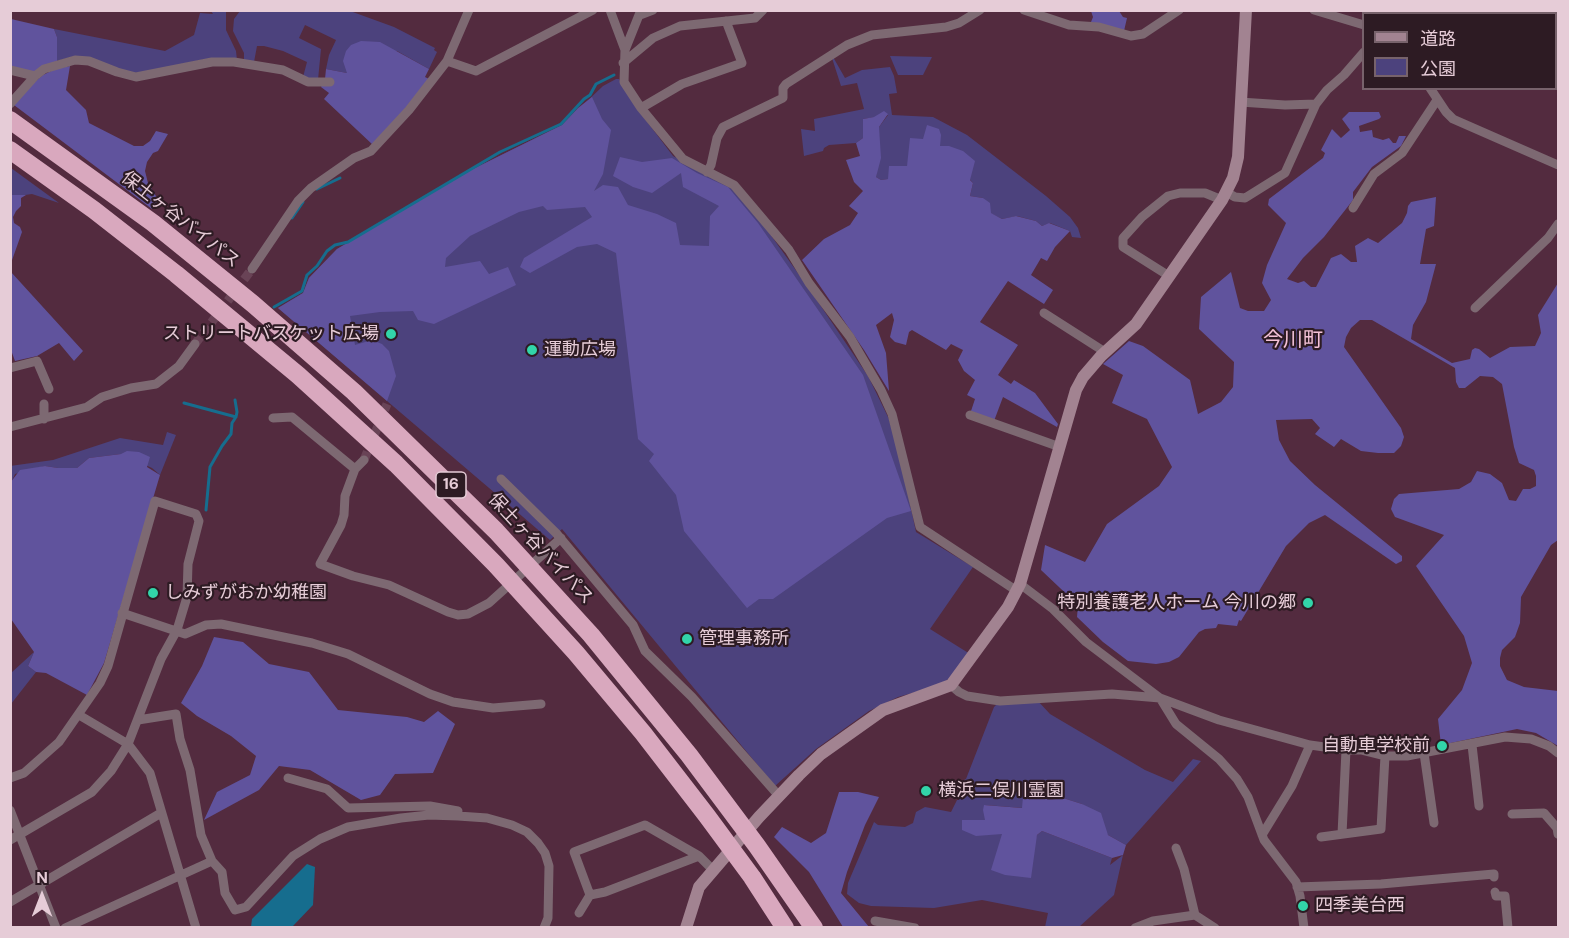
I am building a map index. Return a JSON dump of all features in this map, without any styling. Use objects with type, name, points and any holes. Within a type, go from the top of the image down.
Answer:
[{"type":"highway","name":"保土ヶ谷バイパス","points":[[10,120],[153,223],[253,304],[354,392],[496,531],[591,635],[689,755],[814,927]]},
{"type":"highway","name":"16","points":[[10,150],[94,210],[176,274],[298,375],[396,464],[496,565],[643,733],[752,877],[785,927]]},
{"type":"street","points":[[252,269],[298,201],[311,188],[354,158],[371,151],[409,110],[447,61],[469,10]]},
{"type":"street","points":[[447,61],[476,71],[593,10]]},
{"type":"street","points":[[610,10],[625,50]]},
{"type":"street","points":[[653,10],[640,13],[625,50],[624,82],[641,108],[682,159],[734,185],[789,250],[809,283],[855,346],[881,390],[892,414],[920,527],[1053,609],[1086,642],[1160,698],[1176,724],[1219,759],[1248,797],[1262,834],[1273,854],[1297,887],[1304,927]]},
{"type":"street","points":[[623,63],[653,39],[680,26],[755,18],[763,10]]},
{"type":"street","points":[[706,172],[711,165],[717,138],[723,127],[783,98],[783,88],[786,84],[838,50],[872,35],[946,27],[959,23],[980,10]]},
{"type":"street","points":[[1024,10],[1069,25],[1099,27],[1131,36],[1143,33],[1179,10]]},
{"type":"street","points":[[686,927],[699,887],[759,817],[821,754],[865,721],[900,703],[951,685],[1008,607],[1019,587],[1076,390],[1083,377],[1105,352],[1136,324],[1224,196],[1233,178],[1238,157],[1246,10]]},
{"type":"street","points":[[1314,10],[1362,24]]},
{"type":"street","points":[[641,108],[682,84],[742,63],[726,21]]},
{"type":"street","points":[[1169,276],[1123,247],[1123,238],[1142,217],[1168,196],[1205,193],[1245,198],[1285,173],[1316,104],[1362,54]]},
{"type":"street","points":[[10,104],[44,69],[75,60],[89,61],[136,77],[212,62],[234,62],[283,70],[308,82],[330,82]]},
{"type":"street","points":[[10,70],[35,76]]},
{"type":"street","points":[[1431,90],[1446,112],[1453,118],[1558,165]]},
{"type":"street","points":[[1353,208],[1374,174],[1402,153],[1437,100]]},
{"type":"street","points":[[1240,102],[1285,105],[1316,104]]},
{"type":"street","points":[[1475,308],[1548,238],[1558,224]]},
{"type":"street","points":[[1044,313],[1105,352]]},
{"type":"street","points":[[10,427],[87,407],[102,398],[131,388],[156,384],[178,366],[195,344]]},
{"type":"street","points":[[10,368],[36,361],[49,389]]},
{"type":"street","points":[[44,404],[44,419]]},
{"type":"street","points":[[970,415],[1060,447]]},
{"type":"street","points":[[273,418],[292,417],[355,469]]},
{"type":"street","points":[[364,460],[355,469],[345,496],[341,525],[320,564],[353,576],[389,585],[458,615],[468,614],[489,603],[557,541]]},
{"type":"street","points":[[501,479],[633,625],[645,651],[692,698],[779,796]]},
{"type":"street","points":[[10,778],[24,773],[59,742],[100,683],[108,666],[155,501],[196,514],[199,521],[189,564],[187,597],[177,630],[160,659],[128,744],[111,771],[92,792],[10,840]]},
{"type":"street","points":[[122,613],[185,634],[206,625],[221,624],[312,643],[348,654],[430,694],[453,702],[493,708],[541,704]]},
{"type":"street","points":[[951,685],[967,696],[1000,701],[1112,694],[1160,698],[1219,720],[1310,745],[1361,750],[1385,756],[1407,756],[1505,737],[1531,739],[1550,746],[1558,753]]},
{"type":"street","points":[[138,720],[176,714],[180,739],[190,770],[201,834],[212,861],[222,872],[225,893],[235,910],[246,907],[293,856],[320,839],[348,827],[429,815],[487,818]]},
{"type":"street","points":[[79,715],[128,744],[150,772],[196,927]]},
{"type":"street","points":[[1262,834],[1293,786],[1310,745]]},
{"type":"street","points":[[1472,745],[1479,806]]},
{"type":"street","points":[[1342,834],[1346,750]]},
{"type":"street","points":[[1424,753],[1434,823]]},
{"type":"street","points":[[1321,837],[1381,829],[1385,756]]},
{"type":"street","points":[[288,777],[327,789],[348,808],[430,806],[487,818],[527,832],[545,853],[549,866],[548,918],[544,927]]},
{"type":"street","points":[[10,810],[56,927]]},
{"type":"street","points":[[10,902],[161,813]]},
{"type":"street","points":[[1512,814],[1544,813],[1557,828],[1558,834]]},
{"type":"street","points":[[590,895],[574,852],[645,825],[699,856],[715,868]]},
{"type":"street","points":[[1176,848],[1184,869],[1192,927]]},
{"type":"street","points":[[579,913],[590,895],[604,892],[699,856]]},
{"type":"street","points":[[65,927],[212,861]]},
{"type":"street","points":[[1297,887],[1381,884],[1494,874],[1494,877]]},
{"type":"street","points":[[1495,892],[1496,896],[1505,896],[1508,927]]},
{"type":"street","points":[[1135,927],[1153,921],[1192,915],[1215,927]]},
{"type":"street","points":[[875,921],[915,927]]},
{"type":"green space","points":[[254,10],[350,11],[394,27],[435,48],[437,52],[429,69],[397,51],[347,73],[326,69],[336,40],[305,25],[299,38],[321,49],[318,80],[303,77],[307,62],[283,51],[257,46],[254,62],[244,60],[244,53],[233,31],[234,19],[240,11],[253,12]]},
{"type":"green space","points":[[211,11],[226,11],[226,30],[236,51],[237,60],[206,59],[133,73],[75,56],[57,61],[57,37],[54,29],[165,51],[194,35],[200,13],[213,14]]},
{"type":"green space","points":[[890,56],[932,57],[923,75],[898,75]]},
{"type":"green space","points":[[833,57],[845,78],[862,70],[890,67],[897,93],[889,94],[892,115],[933,117],[967,135],[1070,217],[1078,228],[1081,238],[1072,237],[1070,231],[1050,223],[1042,226],[1036,221],[1017,216],[1002,219],[990,213],[983,198],[970,196],[973,183],[940,146],[923,139],[907,166],[888,179],[881,180],[876,177],[879,127],[888,115],[863,119],[863,138],[856,143],[829,145],[823,151],[804,156],[801,129],[815,131],[814,119],[864,109],[857,83],[841,86]]},
{"type":"green space","points":[[619,79],[642,115],[673,156],[733,187],[760,220],[868,376],[889,419],[901,461],[916,532],[973,567],[930,629],[970,654],[952,677],[937,686],[898,697],[869,711],[816,749],[775,786],[562,529],[550,540],[278,308],[303,293],[309,278],[337,249],[467,172],[562,125],[603,86]]},
{"type":"green space","points":[[11,168],[59,203],[32,194],[11,195]]},
{"type":"green space","points":[[167,432],[176,435],[160,475],[152,468],[121,454],[89,458],[77,468],[45,466],[15,474],[11,483],[10,466],[53,460],[120,438],[163,445]]},
{"type":"green space","points":[[34,652],[28,666],[36,672],[11,704],[11,673]]},
{"type":"green space","points":[[1037,700],[1050,714],[1145,770],[1173,782],[1193,759],[1201,761],[1126,845],[1108,835],[1082,804],[1063,798],[1048,800],[1040,792],[1023,808],[985,805],[1002,834],[1005,875],[1021,875],[1037,835],[1042,831],[1112,858],[1110,865],[1123,855],[1114,895],[1079,927],[1045,927],[1048,913],[982,900],[934,908],[871,906],[859,903],[847,894],[848,883],[874,822],[878,825],[905,827],[913,823],[916,812],[925,807],[951,812],[959,800],[964,780],[994,707],[997,704]]},
{"type":"shaded area","points":[[1091,11],[1119,11],[1123,17],[1127,18],[1124,31],[1091,22],[1093,17]]},
{"type":"shaded area","points":[[11,19],[54,29],[57,37],[57,61],[34,72],[11,68]]},
{"type":"shaded area","points":[[361,41],[380,42],[429,69],[425,77],[429,79],[413,103],[373,145],[324,99],[329,93],[321,87],[326,69],[347,73],[343,61],[346,51],[351,45]]},
{"type":"shaded area","points":[[70,66],[66,90],[86,110],[89,123],[134,146],[143,146],[150,141],[156,131],[168,134],[158,151],[153,153],[147,162],[145,171],[148,183],[159,201],[152,209],[14,105],[43,75],[55,69]]},
{"type":"shaded area","points":[[592,97],[602,119],[611,130],[603,174],[594,191],[603,185],[618,187],[628,205],[676,223],[680,245],[709,246],[710,216],[719,206],[683,187],[681,173],[652,193],[633,187],[613,176],[620,157],[642,162],[672,158],[697,173],[728,187],[758,223],[863,375],[911,511],[887,518],[773,599],[759,599],[747,608],[684,531],[676,495],[649,461],[654,454],[638,439],[616,253],[597,244],[577,247],[530,273],[520,267],[524,258],[592,217],[585,207],[547,210],[543,206],[519,212],[470,236],[446,258],[445,267],[480,261],[489,274],[508,267],[516,285],[434,324],[418,320],[413,311],[350,316],[355,345],[372,340],[382,344],[389,351],[396,376],[387,401],[278,308],[303,293],[309,278],[337,249],[467,172],[562,125]]},
{"type":"shaded area","points":[[884,111],[888,114],[879,127],[881,158],[876,177],[881,180],[888,179],[889,166],[907,166],[910,138],[923,139],[927,125],[939,129],[940,146],[949,146],[963,151],[975,161],[970,180],[973,183],[970,196],[983,198],[990,203],[991,213],[1002,219],[1016,216],[1036,221],[1042,226],[1049,223],[1070,231],[1055,247],[1047,261],[1041,258],[1031,275],[1053,290],[1044,304],[1008,281],[980,322],[1018,345],[998,375],[1011,384],[1014,380],[1035,393],[1058,424],[1057,427],[1003,397],[994,421],[971,411],[975,399],[967,395],[975,380],[964,371],[958,360],[963,350],[951,344],[946,350],[912,330],[909,332],[906,345],[895,342],[890,337],[894,320],[892,313],[876,325],[886,353],[889,391],[864,350],[802,260],[824,239],[850,225],[858,213],[849,206],[863,191],[854,182],[846,160],[860,156],[856,143],[863,138],[863,119],[874,117]]},
{"type":"shaded area","points":[[1349,112],[1379,112],[1381,117],[1359,126],[1360,132],[1372,130],[1373,137],[1383,140],[1389,138],[1393,143],[1396,143],[1399,136],[1406,136],[1401,146],[1372,167],[1353,192],[1353,200],[1287,279],[1298,283],[1304,281],[1311,287],[1316,287],[1331,258],[1341,254],[1351,262],[1357,262],[1355,246],[1368,238],[1378,243],[1402,223],[1411,202],[1436,197],[1434,226],[1426,229],[1420,264],[1436,264],[1426,302],[1413,325],[1411,339],[1452,363],[1470,359],[1472,350],[1475,348],[1490,358],[1510,347],[1535,346],[1541,333],[1538,315],[1558,283],[1558,540],[1551,545],[1521,597],[1520,623],[1515,637],[1502,650],[1500,666],[1507,680],[1524,687],[1558,691],[1558,746],[1536,733],[1517,729],[1441,745],[1438,719],[1462,690],[1472,663],[1464,636],[1416,566],[1444,535],[1395,517],[1391,509],[1394,499],[1399,494],[1459,489],[1471,482],[1477,471],[1490,474],[1502,483],[1509,500],[1516,501],[1523,489],[1536,486],[1536,476],[1534,470],[1519,463],[1502,384],[1493,377],[1480,376],[1465,388],[1459,388],[1455,368],[1372,320],[1360,320],[1351,328],[1344,347],[1401,428],[1404,437],[1401,446],[1394,453],[1378,453],[1361,451],[1341,439],[1334,447],[1315,434],[1320,428],[1312,419],[1276,420],[1279,440],[1290,461],[1315,485],[1402,556],[1402,561],[1396,564],[1325,515],[1309,523],[1286,546],[1237,626],[1218,624],[1216,628],[1205,629],[1199,632],[1179,657],[1169,662],[1156,664],[1128,661],[1103,642],[1077,617],[1078,605],[1041,570],[1045,545],[1085,562],[1107,524],[1159,486],[1172,467],[1147,419],[1112,403],[1123,375],[1103,364],[1129,341],[1143,346],[1190,380],[1198,414],[1221,402],[1233,387],[1234,362],[1199,329],[1201,297],[1231,272],[1240,308],[1248,311],[1264,311],[1271,300],[1262,283],[1267,265],[1286,223],[1268,205],[1269,199],[1323,158],[1325,153],[1321,150],[1332,129],[1341,138],[1350,130],[1342,119]]},
{"type":"shaded area","points":[[10,195],[26,195],[21,198],[21,206],[13,217],[14,223],[20,227],[22,232],[11,263],[11,272],[83,351],[74,361],[59,343],[37,356],[15,361],[11,350]]},
{"type":"shaded area","points":[[127,451],[139,452],[150,457],[147,467],[160,475],[104,663],[87,695],[46,673],[36,672],[28,666],[34,652],[11,619],[10,483],[20,470],[45,466],[77,468],[89,458],[121,454]]},
{"type":"shaded area","points":[[214,637],[243,642],[269,664],[309,672],[338,710],[407,717],[424,722],[438,711],[455,724],[433,773],[395,774],[380,795],[361,800],[310,770],[279,766],[259,790],[204,820],[217,792],[250,775],[256,756],[231,736],[197,716],[181,703],[202,666]]},
{"type":"shaded area","points":[[1032,789],[1040,792],[1048,800],[1063,798],[1101,813],[1108,835],[1126,845],[1123,855],[1112,858],[1042,831],[1037,835],[1031,878],[1005,875],[991,870],[1002,834],[976,836],[962,830],[962,820],[985,820],[984,805],[1022,808],[1023,797]]},
{"type":"shaded area","points":[[839,792],[858,792],[879,797],[865,825],[841,893],[869,927],[843,927],[809,872],[774,837],[782,827],[811,843],[826,833]]},
{"type":"water","points":[[307,864],[315,867],[313,905],[292,927],[251,927],[252,919]]},
{"type":"waterway","points":[[274,307],[302,291],[307,275],[335,245],[348,242],[500,152],[561,124],[590,95],[596,84],[614,75]]},
{"type":"waterway","points":[[317,189],[340,178]]},
{"type":"waterway","points":[[292,218],[303,202]]},
{"type":"waterway","points":[[184,403],[236,417],[235,400]]},
{"type":"waterway","points":[[206,510],[210,467],[231,434],[232,423],[236,417]]},
{"type":"tunnel","points":[[195,344],[252,269]]},
{"type":"tunnel","points":[[364,460],[387,404]]},
{"type":"place","name":"ストリートバスケット広場","points":[[391,334]]},
{"type":"place","name":"運動広場","points":[[532,350]]},
{"type":"place","name":"しみずがおか幼稚園","points":[[153,593]]},
{"type":"place","name":"特別養護老人ホーム 今川の郷","points":[[1308,603]]},
{"type":"place","name":"管理事務所","points":[[687,639]]},
{"type":"place","name":"自動車学校前","points":[[1442,746]]},
{"type":"place","name":"横浜二俣川霊園","points":[[926,791]]},
{"type":"place","name":"四季美台西","points":[[1303,906]]},
{"type":"district","name":"今川町","points":[[1293,341]]}]
